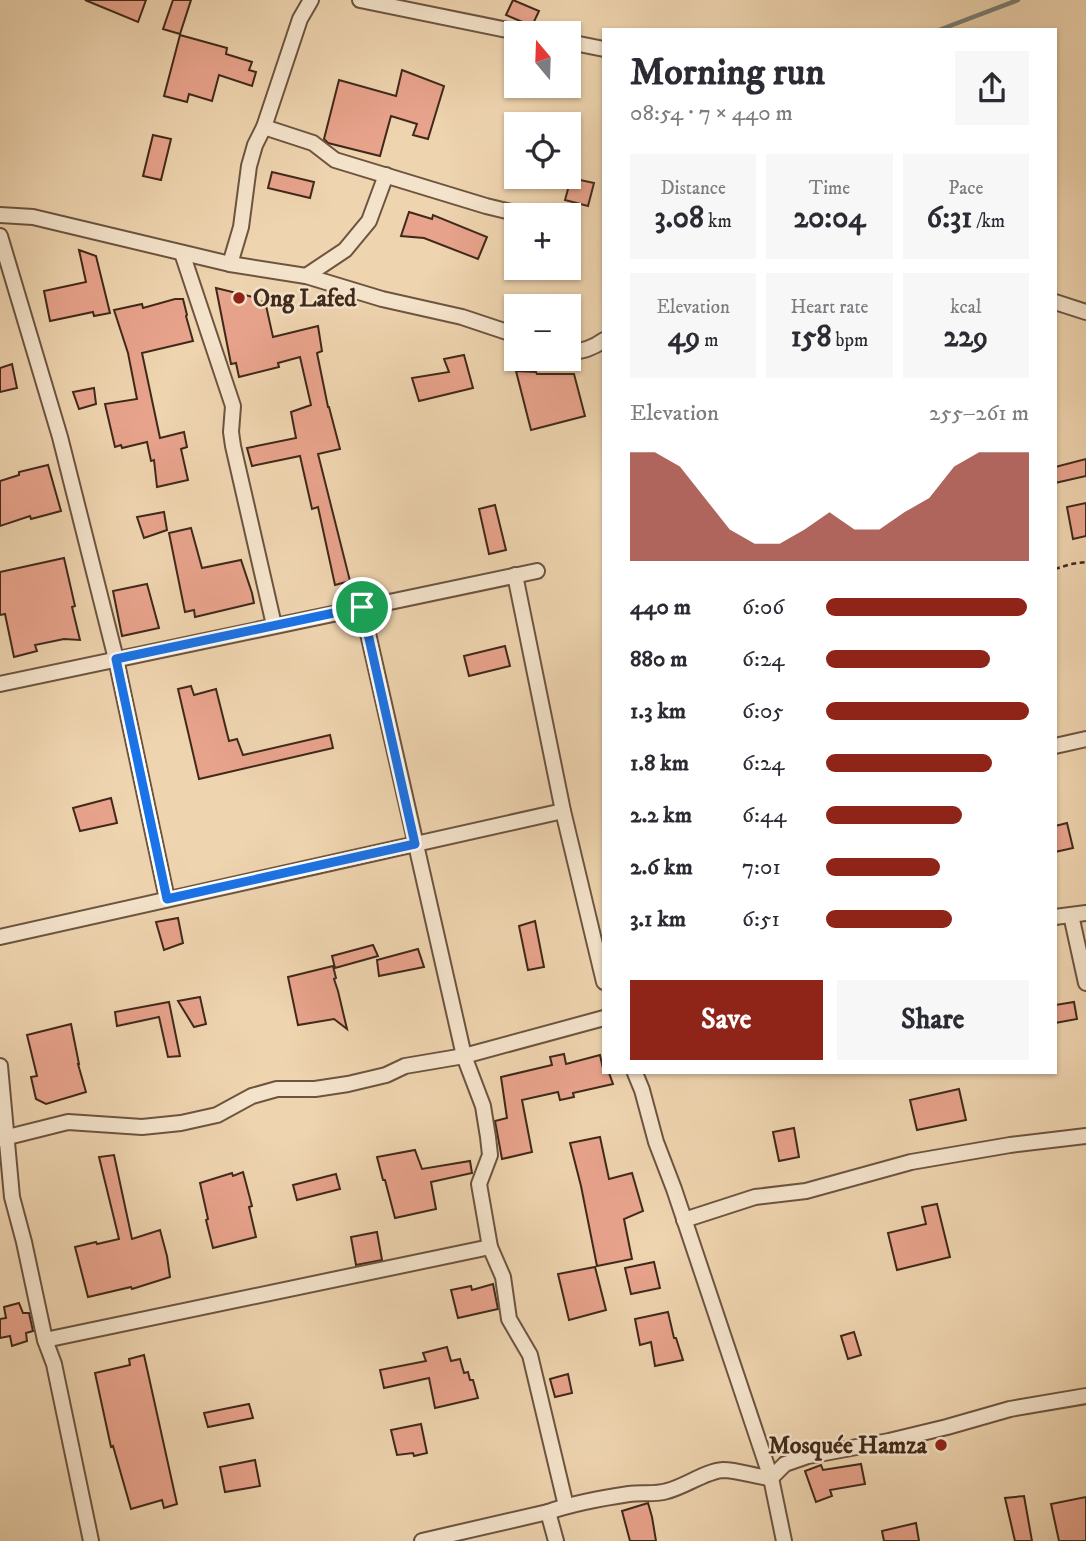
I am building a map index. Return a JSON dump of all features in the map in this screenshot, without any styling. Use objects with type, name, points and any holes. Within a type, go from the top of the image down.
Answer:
[{"type":"street","points":[[230,264],[241,227],[249,166],[255,145],[264,127],[300,19],[311,0]]},
{"type":"street","points":[[360,0],[504,29]]},
{"type":"street","points":[[581,45],[602,49]]},
{"type":"street","points":[[264,127],[313,143],[335,160],[504,210]]},
{"type":"street","points":[[306,276],[345,250],[369,221],[386,175]]},
{"type":"street","points":[[0,215],[33,218],[230,264],[306,276],[382,299],[462,317],[504,331]]},
{"type":"street","points":[[0,236],[60,437],[116,659],[167,899]]},
{"type":"street","points":[[181,253],[233,407],[233,446],[274,625]]},
{"type":"street","points":[[1057,303],[1086,312]]},
{"type":"street","points":[[581,351],[602,341]]},
{"type":"street","points":[[0,684],[537,571]]},
{"type":"street","points":[[514,575],[563,811],[602,974]]},
{"type":"street","points":[[362,607],[464,1056],[483,1106],[490,1155],[479,1184],[490,1247],[503,1278],[509,1319],[530,1355],[566,1506]]},
{"type":"street","points":[[1057,746],[1086,739]]},
{"type":"street","points":[[0,937],[563,811]]},
{"type":"street","points":[[1057,918],[1086,912]]},
{"type":"street","points":[[1071,915],[1086,984]]},
{"type":"street","points":[[3,1138],[68,1122],[142,1127],[181,1123],[217,1115],[252,1096],[277,1089],[315,1089],[348,1084],[386,1075],[405,1066],[464,1056],[602,1019]]},
{"type":"street","points":[[0,1066],[3,1138],[12,1197],[45,1340],[54,1364],[91,1541]]},
{"type":"street","points":[[635,1074],[656,1142],[771,1478],[784,1541]]},
{"type":"street","points":[[684,1220],[755,1197],[806,1191],[911,1162],[1010,1145],[1086,1136]]},
{"type":"street","points":[[45,1340],[490,1247]]},
{"type":"street","points":[[422,1541],[566,1506],[632,1494],[663,1493],[720,1470],[771,1478],[785,1464],[808,1456],[901,1438],[1010,1409],[1086,1396]]},
{"type":"street","points":[[548,1512],[556,1541]]},
{"type":"path","points":[[1057,568],[1086,562]]},
{"type":"building","points":[[85,0],[146,0],[138,22]]},
{"type":"building","points":[[173,0],[191,0],[180,34],[163,29]]},
{"type":"building","points":[[513,0],[539,11],[534,21],[520,21],[506,15]]},
{"type":"building","points":[[180,35],[227,48],[226,54],[252,62],[249,70],[256,72],[252,86],[219,75],[212,101],[189,94],[187,102],[164,96]]},
{"type":"building","points":[[402,70],[444,86],[428,139],[413,135],[417,124],[391,116],[380,156],[328,143],[324,139],[339,80],[396,96]]},
{"type":"building","points":[[153,135],[171,139],[161,180],[143,176]]},
{"type":"building","points":[[272,172],[314,182],[310,198],[268,188]]},
{"type":"building","points":[[581,180],[594,183],[588,206],[565,200],[568,189],[581,189]]},
{"type":"building","points":[[409,212],[432,219],[433,215],[487,237],[478,259],[424,238],[401,236]]},
{"type":"building","points":[[79,250],[96,256],[110,313],[94,316],[93,312],[50,321],[44,291],[86,282]]},
{"type":"building","points":[[216,288],[257,298],[258,302],[265,301],[273,337],[318,326],[322,351],[317,353],[340,449],[318,454],[350,581],[335,585],[318,507],[312,509],[300,456],[252,466],[247,448],[296,438],[291,412],[311,405],[300,357],[278,363],[279,367],[239,377],[236,363],[231,364]]},
{"type":"building","points":[[183,299],[193,341],[142,353],[160,438],[184,432],[187,447],[181,449],[188,480],[157,487],[154,460],[151,461],[147,442],[115,447],[105,404],[137,399],[128,353],[114,310],[142,304],[143,308]]},
{"type":"building","points":[[464,355],[473,388],[419,401],[412,378],[449,372],[444,359]]},
{"type":"building","points":[[12,364],[17,388],[0,392],[0,368]]},
{"type":"building","points":[[516,371],[574,374],[585,416],[531,430]]},
{"type":"building","points":[[94,388],[96,404],[79,409],[73,392]]},
{"type":"building","points":[[1086,459],[1086,476],[1057,483],[1057,466]]},
{"type":"building","points":[[48,465],[61,511],[31,519],[30,516],[0,526],[0,481],[19,475],[19,472]]},
{"type":"building","points":[[1086,503],[1086,536],[1073,539],[1067,507]]},
{"type":"building","points":[[495,505],[506,550],[489,554],[479,509]]},
{"type":"building","points":[[164,512],[167,530],[144,538],[137,517]]},
{"type":"building","points":[[191,528],[202,568],[241,560],[254,603],[195,617],[194,610],[185,612],[169,533]]},
{"type":"building","points":[[64,558],[80,640],[64,639],[35,645],[37,651],[14,657],[5,614],[0,615],[0,572]]},
{"type":"building","points":[[147,584],[159,628],[122,636],[113,591]]},
{"type":"building","points":[[505,646],[510,666],[469,676],[464,656]]},
{"type":"building","points":[[191,686],[194,695],[216,689],[229,741],[237,739],[243,755],[330,735],[333,748],[199,779],[178,689]]},
{"type":"building","points":[[111,798],[117,823],[80,831],[73,808]]},
{"type":"building","points":[[1067,823],[1073,848],[1057,852],[1057,826]]},
{"type":"building","points":[[178,918],[183,943],[164,950],[156,922]]},
{"type":"building","points":[[535,921],[544,967],[528,970],[519,926]]},
{"type":"building","points":[[373,945],[378,956],[335,968],[332,956]]},
{"type":"building","points":[[418,949],[424,967],[379,976],[377,960]]},
{"type":"building","points":[[333,966],[347,1029],[334,1019],[298,1025],[288,977]]},
{"type":"building","points":[[200,997],[206,1024],[194,1027],[178,1001]]},
{"type":"building","points":[[169,1002],[180,1056],[168,1057],[159,1017],[117,1026],[115,1012]]},
{"type":"building","points":[[1074,1002],[1077,1019],[1057,1023],[1057,1005]]},
{"type":"building","points":[[71,1024],[86,1092],[46,1104],[36,1099],[31,1077],[37,1076],[27,1035]]},
{"type":"building","points":[[564,1054],[566,1064],[600,1055],[602,1074],[609,1074],[613,1084],[573,1093],[574,1097],[560,1100],[558,1092],[522,1100],[532,1152],[502,1159],[495,1121],[507,1118],[501,1077],[552,1065],[550,1057]]},
{"type":"building","points":[[959,1089],[966,1120],[917,1130],[910,1100]]},
{"type":"building","points":[[794,1128],[799,1157],[779,1161],[773,1132]]},
{"type":"building","points":[[600,1137],[609,1179],[632,1173],[643,1211],[624,1219],[632,1259],[597,1266],[570,1143]]},
{"type":"building","points":[[415,1150],[422,1169],[470,1161],[472,1173],[431,1182],[436,1209],[395,1218],[377,1157]]},
{"type":"building","points":[[114,1155],[132,1239],[160,1230],[170,1277],[132,1289],[131,1287],[88,1297],[75,1247],[119,1239],[99,1157]]},
{"type":"building","points":[[243,1172],[252,1206],[249,1207],[256,1237],[213,1248],[200,1183]]},
{"type":"building","points":[[336,1174],[340,1189],[297,1200],[293,1185]]},
{"type":"building","points":[[937,1204],[950,1257],[897,1270],[888,1233],[926,1224],[922,1207]]},
{"type":"building","points":[[377,1232],[382,1260],[356,1265],[351,1237]]},
{"type":"building","points":[[654,1262],[660,1288],[631,1294],[625,1268]]},
{"type":"building","points":[[595,1267],[606,1310],[569,1320],[558,1274]]},
{"type":"building","points":[[493,1284],[498,1309],[458,1318],[451,1290],[471,1286],[472,1290]]},
{"type":"building","points":[[19,1303],[23,1313],[29,1313],[33,1331],[26,1333],[27,1341],[12,1346],[10,1336],[0,1338],[0,1319],[6,1318],[4,1307]]},
{"type":"building","points":[[668,1312],[683,1360],[655,1366],[651,1342],[640,1345],[635,1319]]},
{"type":"building","points":[[854,1332],[861,1355],[848,1359],[841,1336]]},
{"type":"building","points":[[447,1347],[451,1361],[460,1359],[464,1373],[468,1372],[470,1380],[473,1380],[478,1398],[435,1408],[429,1378],[384,1388],[380,1370],[426,1361],[423,1353]]},
{"type":"building","points":[[144,1355],[177,1504],[164,1508],[162,1500],[131,1509],[113,1446],[111,1447],[95,1373],[130,1365],[129,1359]]},
{"type":"building","points":[[568,1374],[572,1393],[555,1397],[550,1379]]},
{"type":"building","points":[[249,1404],[253,1418],[208,1427],[204,1413]]},
{"type":"building","points":[[421,1424],[427,1453],[414,1456],[413,1453],[397,1455],[391,1430]]},
{"type":"building","points":[[255,1460],[260,1486],[225,1492],[220,1467]]},
{"type":"building","points":[[861,1464],[865,1484],[830,1490],[832,1496],[816,1502],[805,1471],[821,1465],[823,1470]]},
{"type":"building","points":[[1024,1496],[1032,1541],[1015,1541],[1005,1498]]},
{"type":"building","points":[[1086,1497],[1086,1541],[1059,1541],[1051,1504]]},
{"type":"building","points":[[648,1503],[656,1541],[630,1541],[622,1511]]},
{"type":"building","points":[[916,1523],[919,1541],[884,1541],[882,1531]]},
{"type":"waterway","points":[[944,28],[1018,0]]},
{"type":"place","name":"Ong Lafed","points":[[239,298]]},
{"type":"place","name":"Mosquée Hamza","points":[[941,1445]]},
{"type":"route","points":[[362,607],[415,844],[167,899],[116,659],[362,607]]}]
